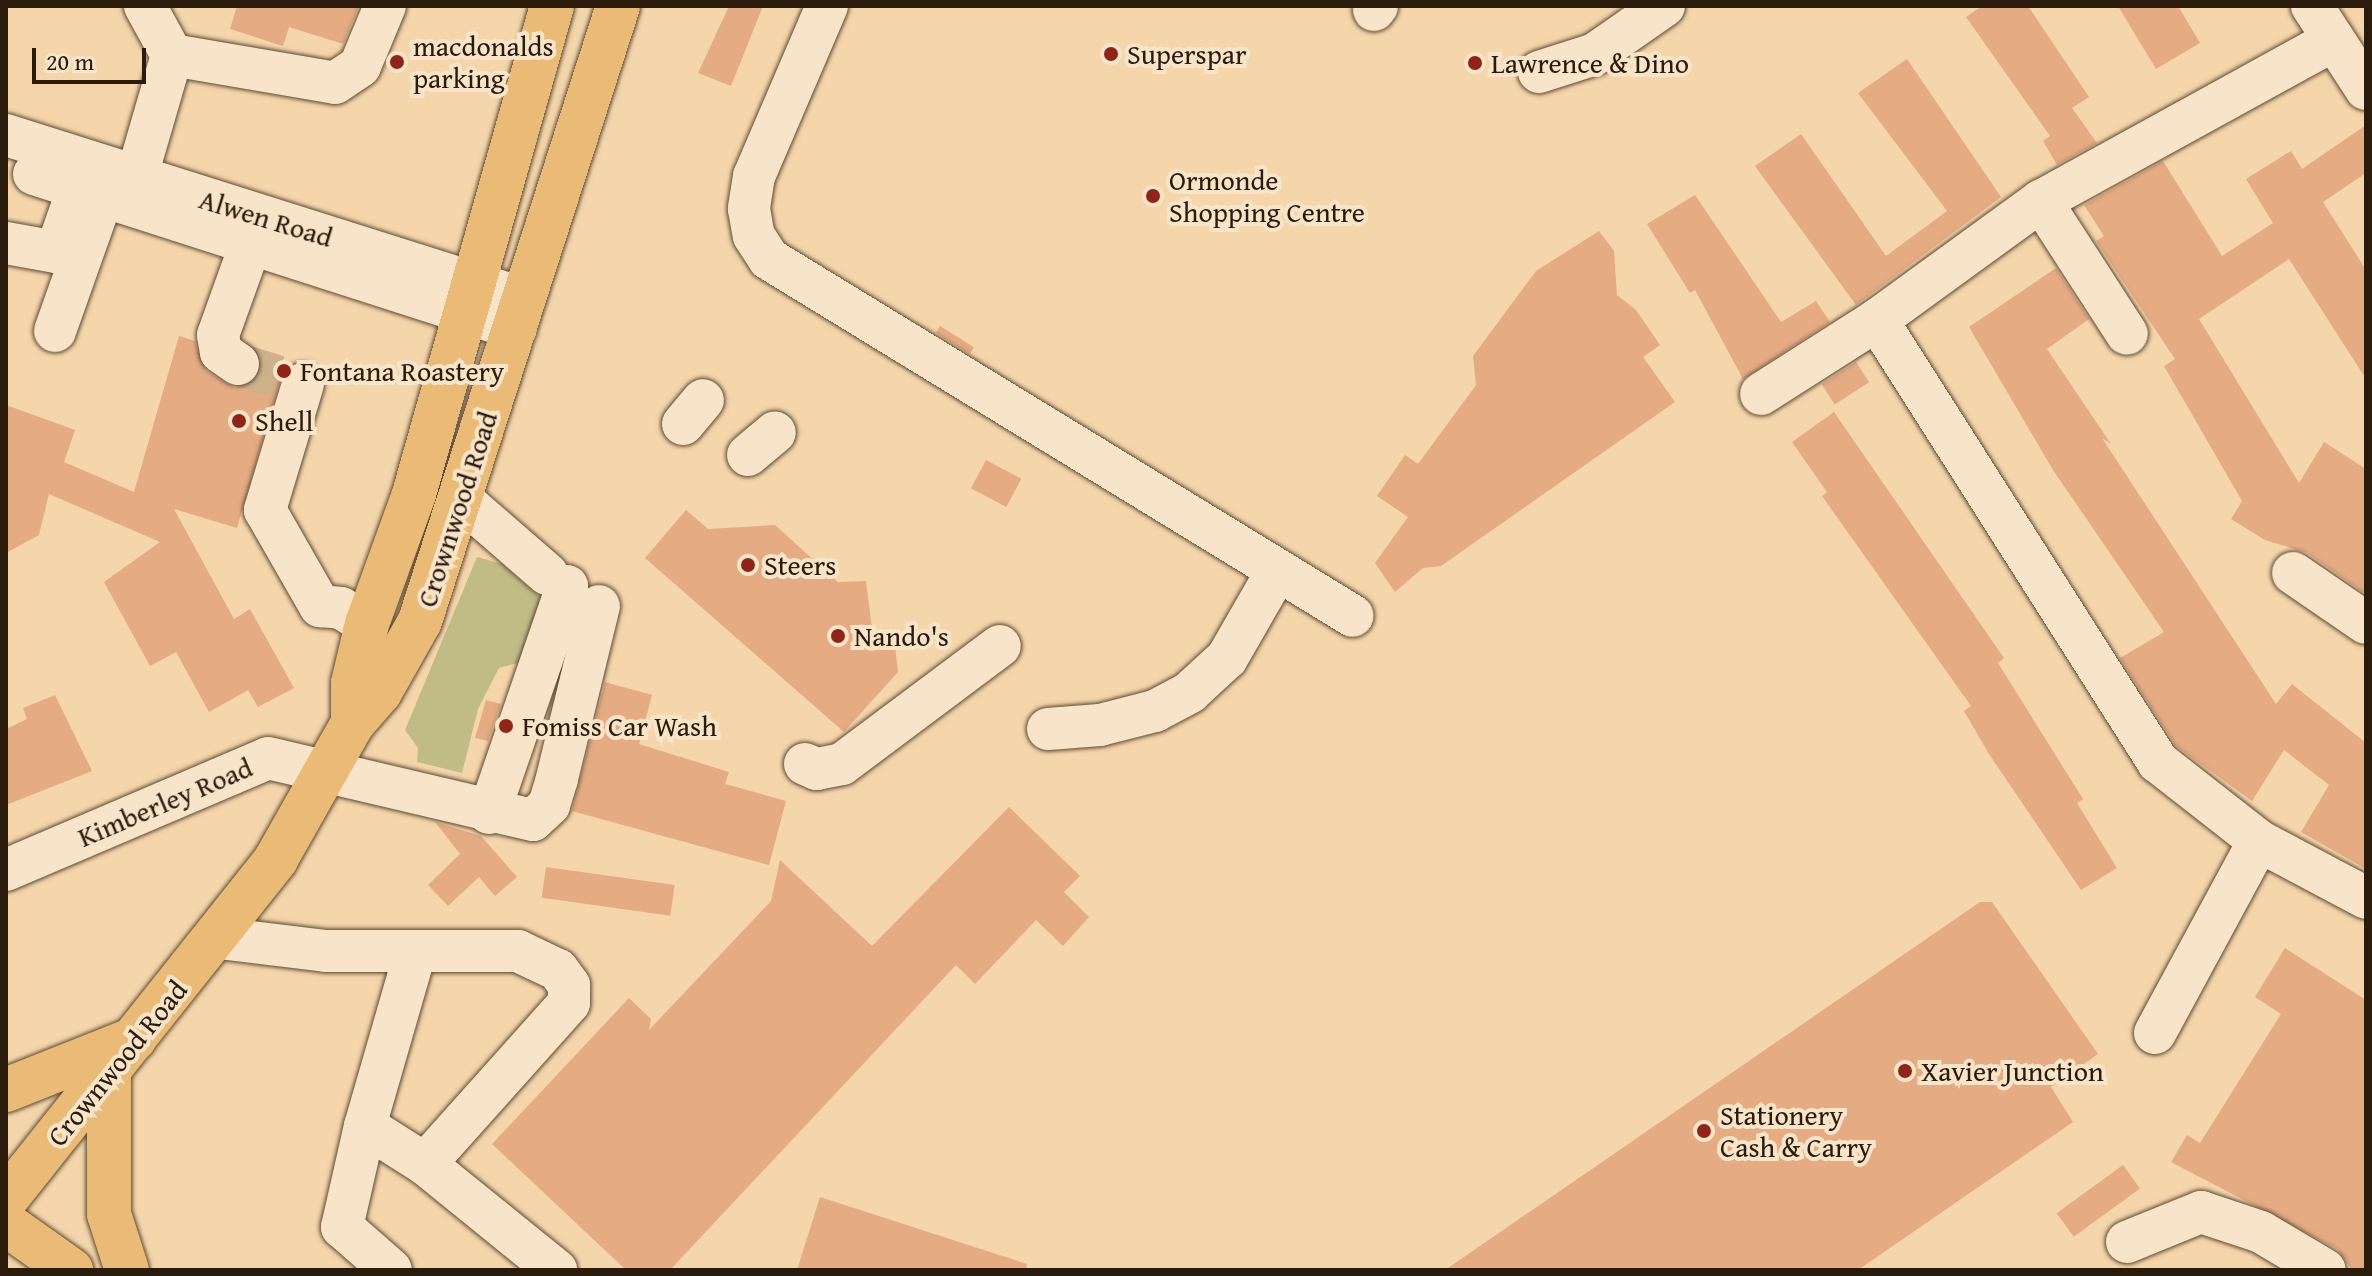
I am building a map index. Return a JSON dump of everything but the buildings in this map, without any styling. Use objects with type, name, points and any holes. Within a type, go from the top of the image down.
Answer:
[{"type":"main road","name":"Crownwood Road","points":[[353,723],[353,683],[367,624],[414,494],[552,6]]},
{"type":"main road","name":"Crownwood Road","points":[[6,1199],[219,938],[329,769],[353,723],[380,692],[420,621],[462,500],[618,6]]},
{"type":"main road","points":[[6,1090],[121,1056],[109,1214],[127,1270]]},
{"type":"main road","points":[[6,1224],[71,1270]]},
{"type":"street","points":[[145,6],[172,55]]},
{"type":"street","points":[[172,55],[335,83],[360,66],[385,6]]},
{"type":"street","points":[[827,6],[754,176],[752,223],[769,259],[1353,616]]},
{"type":"street","points":[[1539,72],[1584,60],[1664,6]]},
{"type":"street","points":[[1761,394],[1877,320],[2041,201],[2323,23],[2366,89]]},
{"type":"street","points":[[55,331],[172,55]]},
{"type":"street","name":"Alwen Road","points":[[6,135],[111,193],[250,246],[470,297]]},
{"type":"street","name":"Alwen Road","points":[[6,164],[521,314]]},
{"type":"street","points":[[6,243],[56,252],[111,193]]},
{"type":"street","points":[[2041,201],[2127,334]]},
{"type":"street","points":[[238,364],[221,352],[218,335],[250,246]]},
{"type":"street","points":[[1877,320],[2131,726],[2158,762],[2259,841],[2366,898]]},
{"type":"street","points":[[303,384],[265,510],[320,606],[341,608],[367,624]]},
{"type":"street","name":"Kimberley Road","points":[[6,870],[268,758],[329,769],[489,813],[571,588],[462,500]]},
{"type":"street","points":[[1048,729],[1100,725],[1155,711],[1190,692],[1227,658],[1277,571]]},
{"type":"street","points":[[2293,573],[2366,623]]},
{"type":"street","points":[[805,764],[817,769],[842,764],[1000,646]]},
{"type":"street","points":[[2155,1033],[2259,841]]},
{"type":"street","points":[[219,938],[415,953],[518,951],[548,963],[569,985],[562,1012],[425,1164]]},
{"type":"street","points":[[391,1270],[342,1227],[365,1126],[415,953]]},
{"type":"street","points":[[365,1126],[425,1164],[556,1270]]},
{"type":"street","points":[[2127,1242],[2201,1212],[2261,1232],[2325,1270]]},
{"type":"shaded area","points":[[477,557],[502,564],[542,599],[531,659],[499,668],[478,709],[462,773],[417,762],[418,748],[405,730]]},
{"type":"tunnel","points":[[238,364],[303,384]]},
{"type":"place","name":"Superspar","points":[[1111,54]]},
{"type":"place","name":"macdonalds parking","points":[[397,62]]},
{"type":"place","name":"Lawrence & Dino","points":[[1475,63]]},
{"type":"place","name":"Ormonde Shopping Centre","points":[[1153,196]]},
{"type":"place","name":"Fontana Roastery","points":[[284,371]]},
{"type":"place","name":"Shell","points":[[239,421]]},
{"type":"place","name":"Steers","points":[[748,565]]},
{"type":"place","name":"Nando's","points":[[838,636]]},
{"type":"place","name":"Fomiss Car Wash","points":[[506,726]]},
{"type":"place","name":"Xavier Junction","points":[[1905,1071]]},
{"type":"place","name":"Stationery Cash & Carry","points":[[1704,1131]]}]
